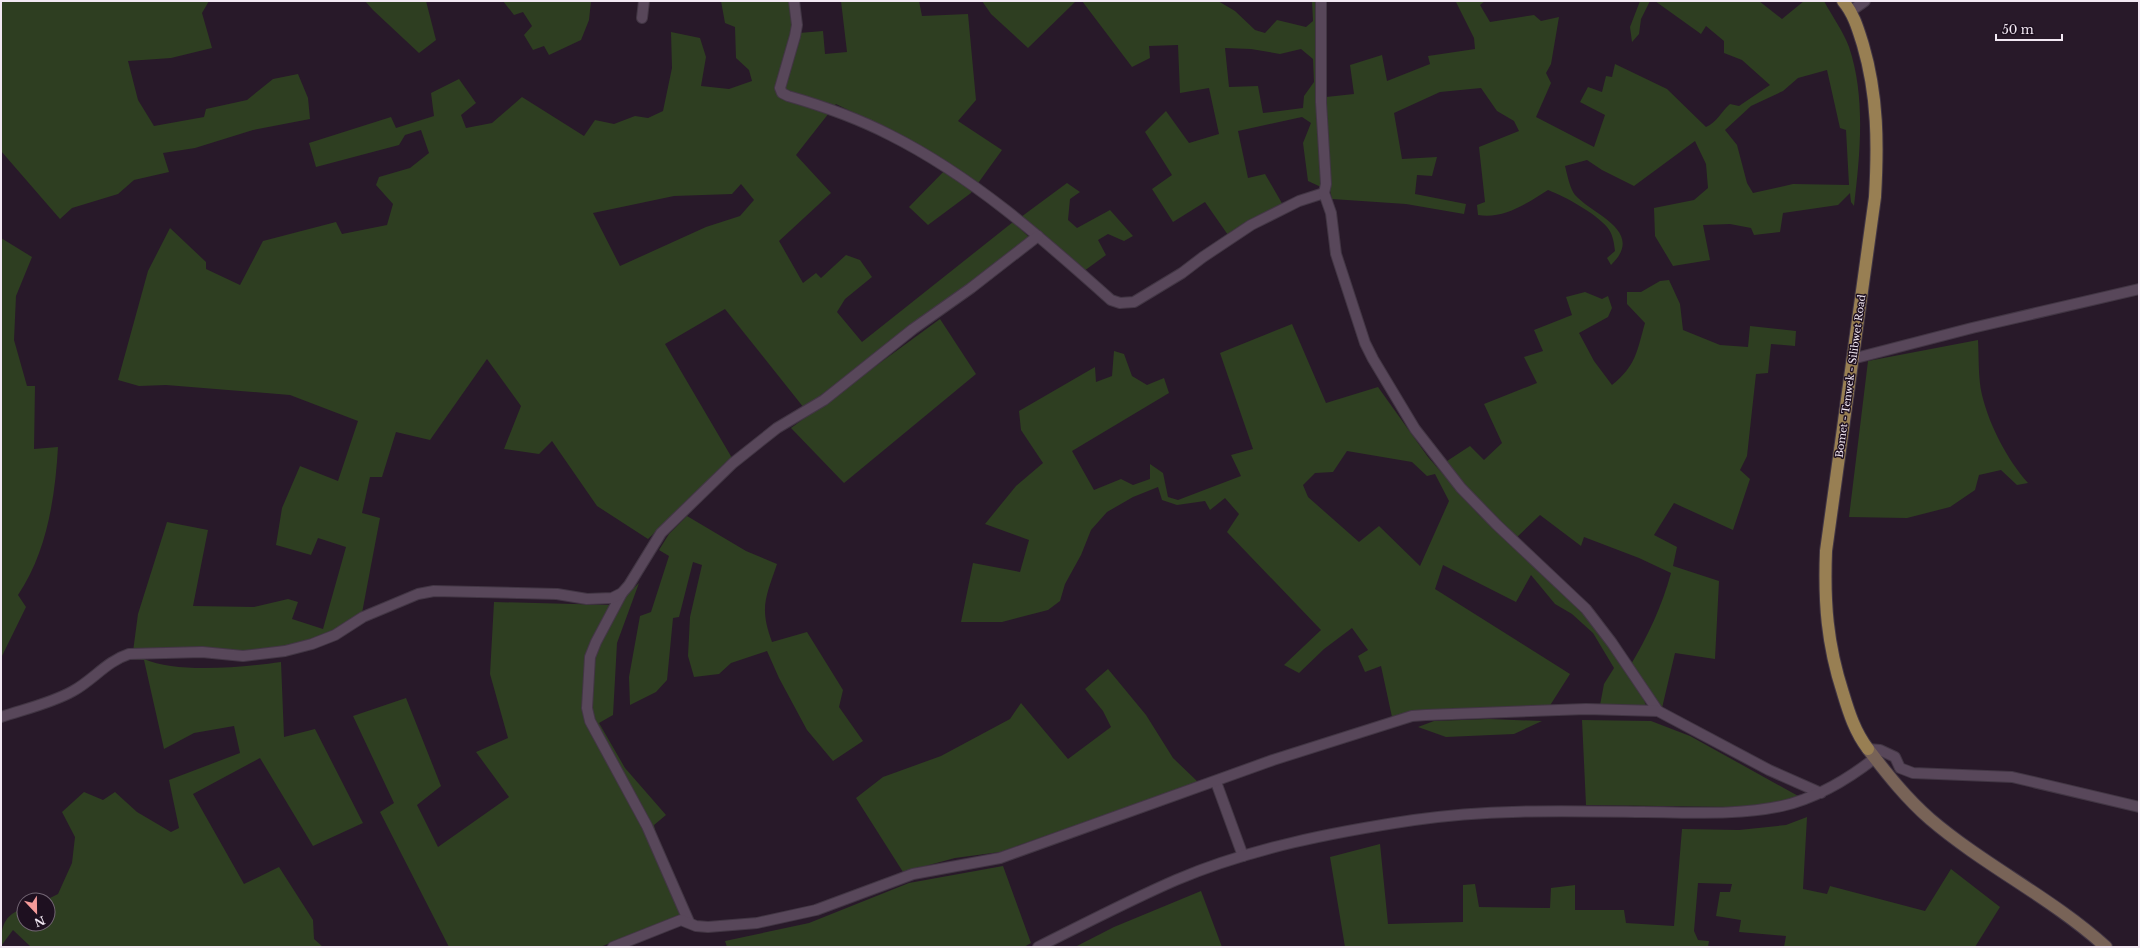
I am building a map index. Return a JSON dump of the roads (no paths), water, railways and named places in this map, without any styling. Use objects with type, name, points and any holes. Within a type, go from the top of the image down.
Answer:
[{"type":"main road","name":"Bomet - Tenwek - Silibwet Road","points":[[1843,1],[1851,11],[1868,63],[1874,92],[1878,152],[1875,197],[1826,551],[1824,588],[1827,629],[1832,659],[1851,720],[1871,753]]},
{"type":"main road","points":[[1871,753],[1903,794],[1930,819],[2037,895],[2106,947]]},
{"type":"street","points":[[642,18],[644,1]]},
{"type":"street","points":[[794,1],[797,25],[780,88],[782,93],[828,108],[890,135],[924,154],[972,187],[1038,236],[1110,300],[1120,303],[1134,302],[1176,276],[1251,225],[1299,201],[1324,193]]},
{"type":"street","points":[[1321,1],[1322,102],[1326,184],[1324,193],[1331,213],[1340,269],[1373,359],[1415,430],[1461,488],[1497,525],[1586,608],[1612,643],[1658,711]]},
{"type":"street","points":[[1851,11],[1865,1]]},
{"type":"street","points":[[688,922],[647,826],[590,721],[587,708],[590,657],[596,642],[622,593],[629,585],[661,533],[733,463],[777,428],[824,400],[913,329],[1014,256],[1038,236]]},
{"type":"street","points":[[1852,359],[1972,328],[2139,289]]},
{"type":"street","points":[[1,717],[65,696],[93,678],[113,661],[129,654],[202,652],[243,656],[285,652],[335,635],[363,617],[418,594],[434,591],[557,594],[587,599],[612,598],[622,593]]},
{"type":"street","points":[[613,947],[681,920],[696,926],[708,927],[757,923],[816,910],[913,874],[1000,858],[1319,745],[1412,716],[1586,709],[1658,711],[1769,770],[1821,793]]},
{"type":"street","points":[[1038,947],[1178,879],[1243,856],[1292,843],[1354,830],[1414,820],[1471,813],[1588,811],[1722,813],[1751,811],[1783,806],[1821,793],[1855,773],[1871,753],[1880,750],[1895,757],[1900,768],[1914,773],[2012,777],[2139,806]]},
{"type":"street","points":[[1216,782],[1243,856]]}]
